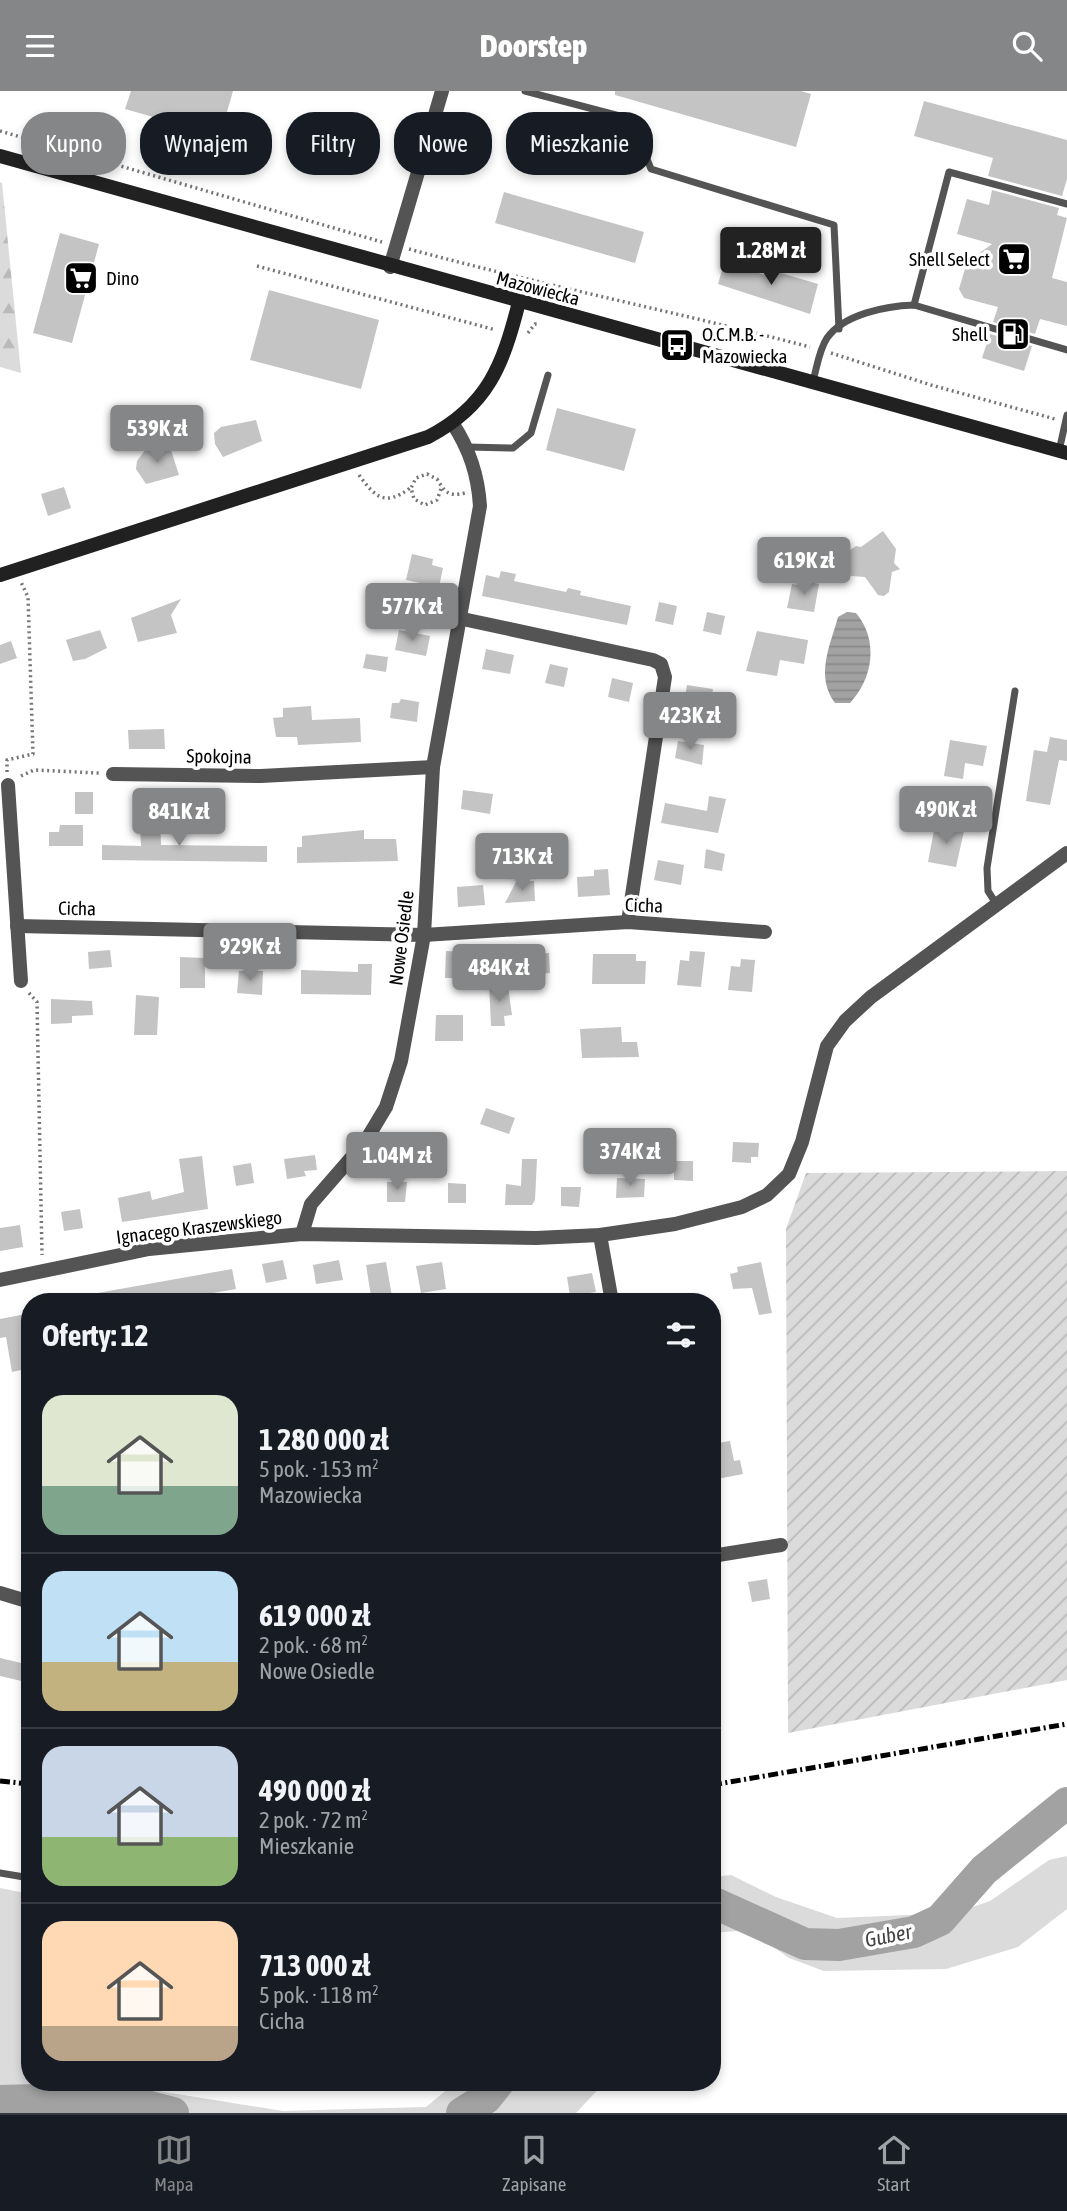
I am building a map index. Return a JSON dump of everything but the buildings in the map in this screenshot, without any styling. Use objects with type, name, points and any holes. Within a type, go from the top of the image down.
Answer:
[{"type":"main road","name":"Mazowiecka","points":[[0,156],[390,267],[813,381],[1063,452]]},
{"type":"main road","points":[[0,575],[396,450],[453,424],[475,404],[493,379],[506,350],[519,302]]},
{"type":"street","points":[[390,267],[442,91]]},
{"type":"street","name":"Nowe Osiedle","points":[[302,1234],[311,1204],[365,1142],[386,1107],[401,1061],[424,935],[433,767],[480,506],[479,484],[467,447],[453,424]]},
{"type":"street","points":[[458,618],[653,660],[661,664],[666,677],[628,922]]},
{"type":"street","name":"Spokojna","points":[[113,774],[261,776],[433,767]]},
{"type":"street","points":[[8,785],[21,981]]},
{"type":"street","name":"Ignacego Kraszewskiego","points":[[0,1280],[149,1249],[302,1234],[537,1238],[600,1235],[675,1224],[742,1207],[767,1195],[783,1181],[798,1155],[824,1052],[839,1027],[871,997],[1067,853]]},
{"type":"street","name":"Cicha","points":[[17,926],[424,935],[628,922],[765,932]]},
{"type":"street","points":[[600,1235],[610,1293]]},
{"type":"street","points":[[721,1555],[781,1545]]},
{"type":"street","points":[[0,1593],[21,1599]]},
{"type":"lane","points":[[525,91],[631,119],[650,169],[834,225],[839,329]]},
{"type":"lane","points":[[914,305],[949,172],[1067,204]]},
{"type":"lane","points":[[813,381],[821,350],[828,336],[864,313],[889,306],[914,305],[1067,350]]},
{"type":"lane","points":[[467,447],[513,448],[531,433],[548,376]]},
{"type":"lane","points":[[1063,452],[1066,418]]},
{"type":"lane","points":[[998,905],[988,891],[987,868],[1015,691]]},
{"type":"lane","points":[[0,1873],[21,1876]]},
{"type":"path","points":[[257,266],[498,330]]},
{"type":"path","points":[[496,337],[500,322]]},
{"type":"path","points":[[821,350],[932,385],[1066,418]]},
{"type":"path","points":[[359,475],[373,494],[386,498],[397,498],[411,488],[416,478],[427,474],[437,479],[441,489],[454,496],[467,492]]},
{"type":"path","points":[[411,488],[414,499],[425,505],[437,500],[441,489]]},
{"type":"path","points":[[22,584],[28,597],[33,754],[7,759],[8,785],[34,770],[113,774]]},
{"type":"path","points":[[21,981],[37,1002],[42,1272]]},
{"type":"green space","points":[[0,182],[2,183],[21,373],[0,367]]},
{"type":"green space","points":[[1067,1171],[1067,1680],[788,1733],[786,1229],[806,1173]]},
{"type":"green space","points":[[1067,1856],[1067,1909],[1018,1947],[946,1969],[824,1971],[789,1958],[749,1930],[721,1932],[721,1876],[731,1875],[776,1897],[837,1918],[955,1913],[990,1901],[1049,1860]]},
{"type":"green space","points":[[0,1888],[21,1892],[21,2091],[158,2091],[283,2111],[426,2107],[445,2091],[597,2091],[576,2113],[0,2113]]},
{"type":"shaded area","points":[[847,612],[856,613],[863,624],[868,635],[870,659],[864,683],[858,693],[850,703],[835,703],[826,682],[826,661],[838,617]]},
{"type":"waterway","name":"Guber","points":[[721,1906],[805,1944],[839,1945],[914,1932],[940,1920],[984,1870],[1067,1803]]},
{"type":"waterway","name":"Guber","points":[[462,2113],[486,2098],[492,2091]]},
{"type":"waterway","name":"Guber","points":[[0,2101],[71,2099],[138,2104],[173,2113]]},
{"type":"railway","points":[[721,1783],[1067,1724]]},
{"type":"railway","points":[[0,1781],[21,1783]]},
{"type":"place","name":"Shell Select","points":[[1014,259]]},
{"type":"place","name":"Dino","points":[[81,278]]},
{"type":"place","name":"Shell","points":[[1013,334]]},
{"type":"place","name":"O.C.M.B. - Mazowiecka","points":[[677,345]]}]
